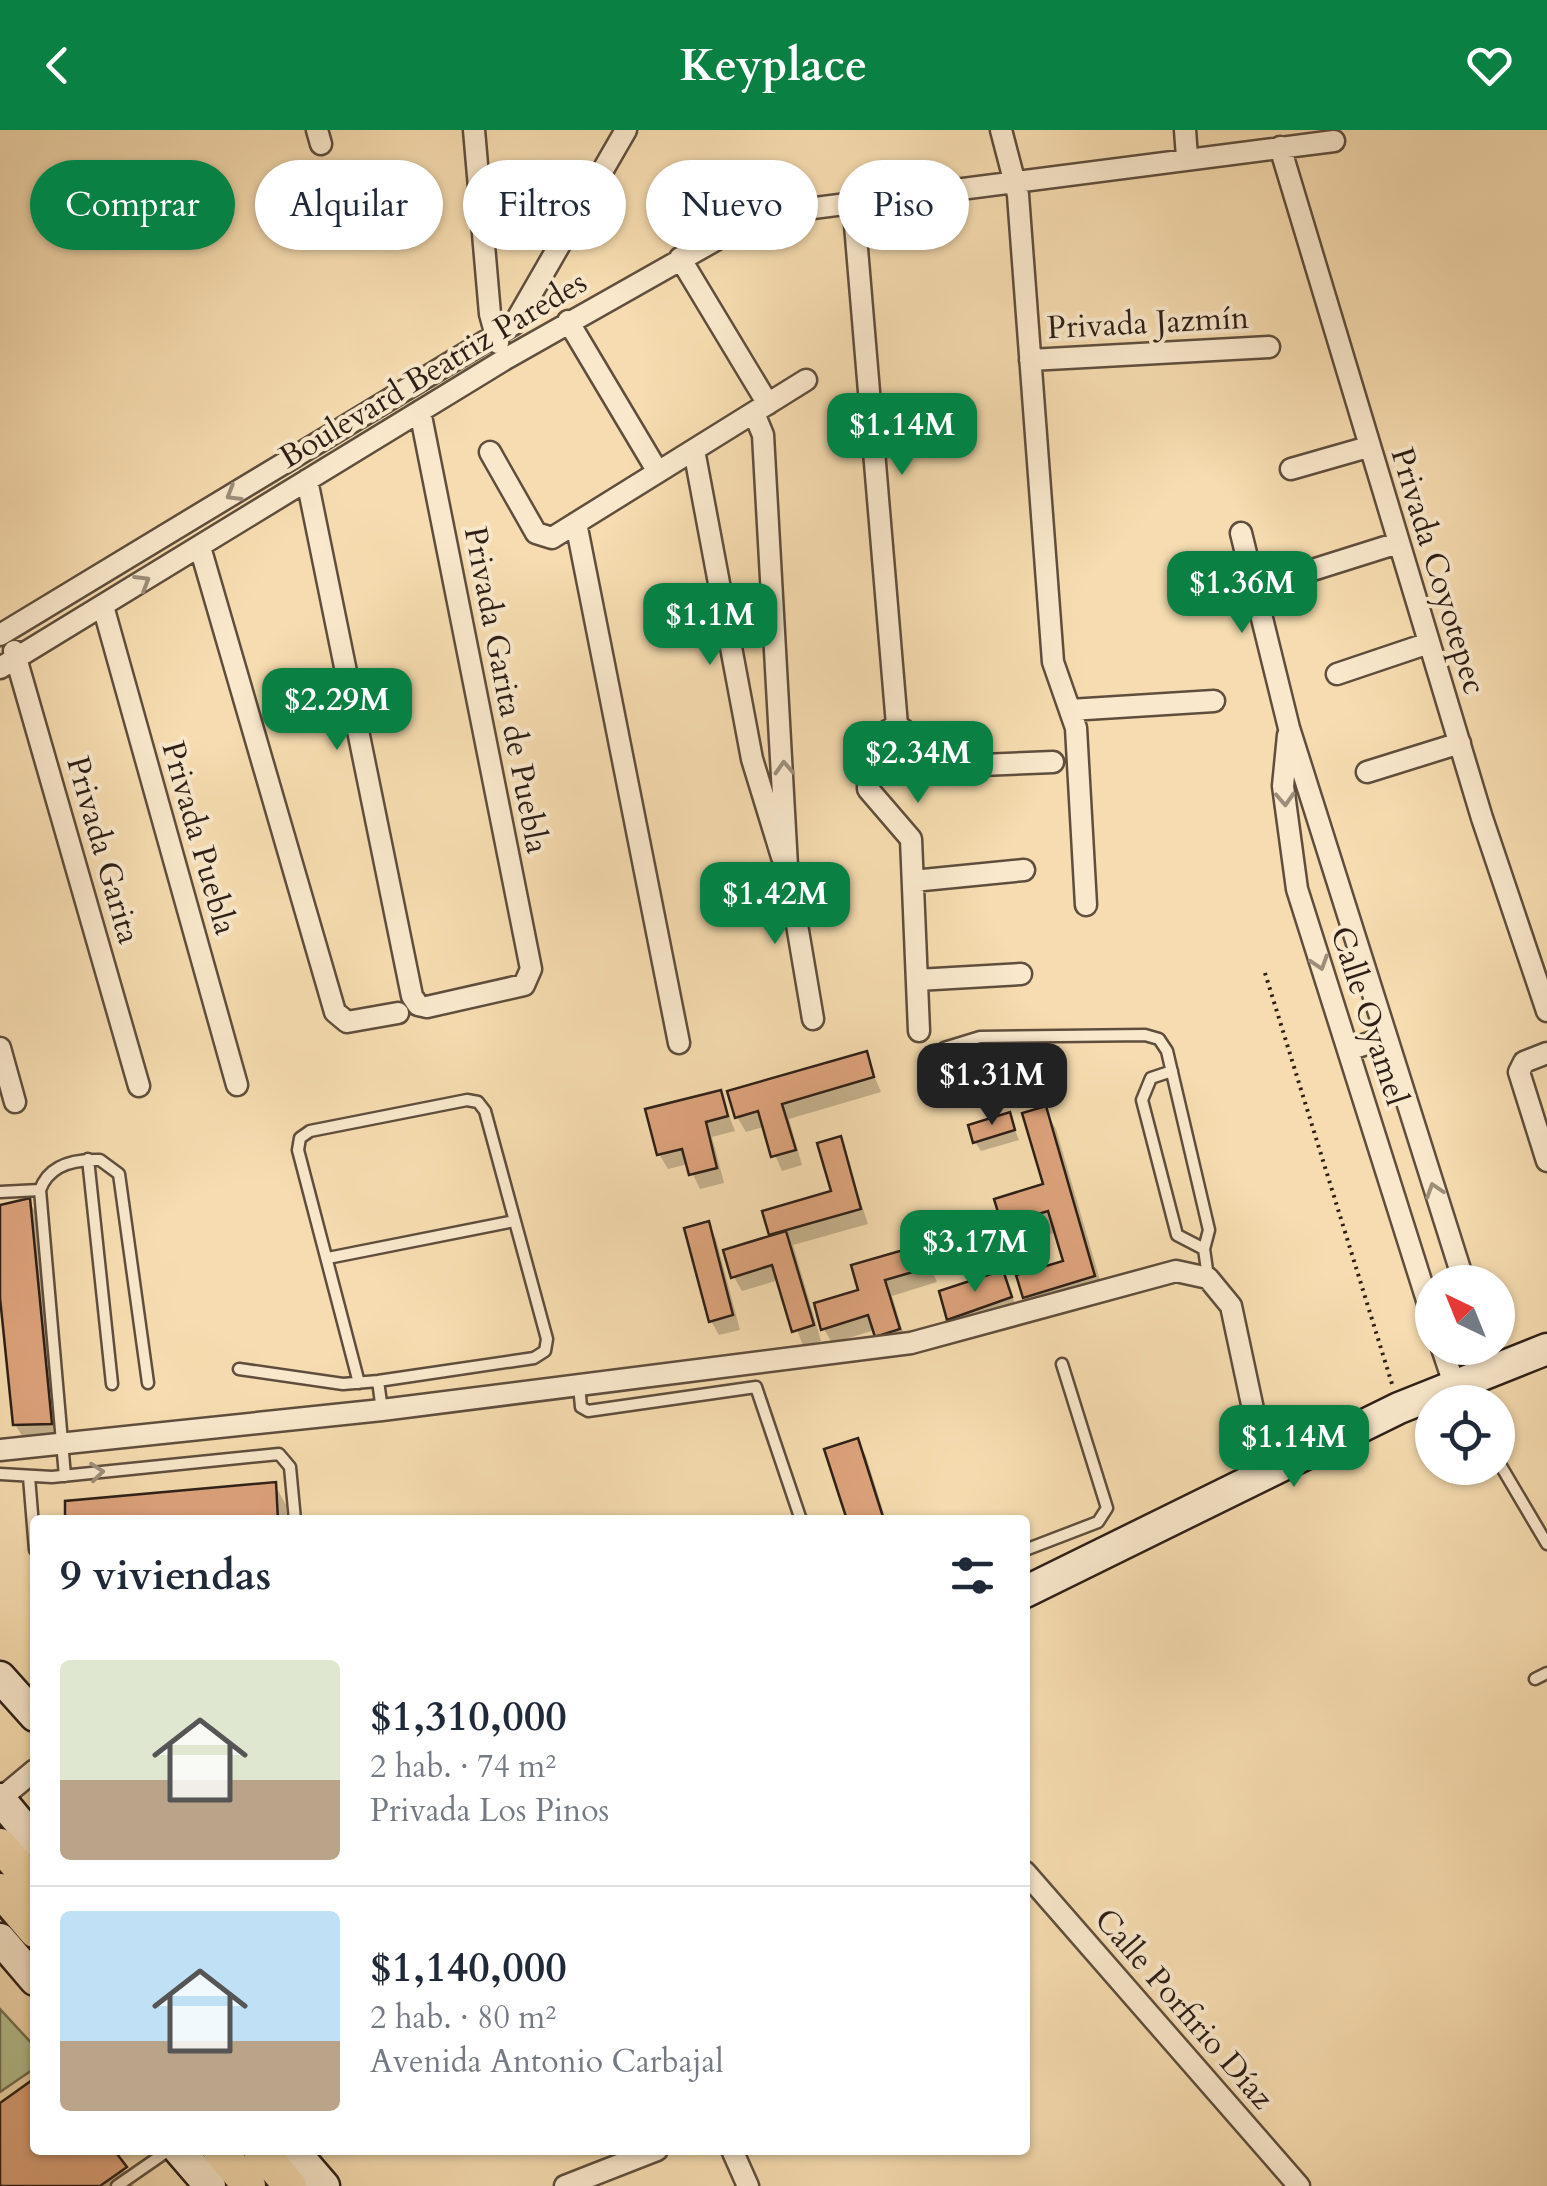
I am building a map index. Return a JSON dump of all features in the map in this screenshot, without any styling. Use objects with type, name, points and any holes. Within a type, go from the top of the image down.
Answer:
[{"type":"main road","points":[[0,1844],[30,1880]]},
{"type":"main road","points":[[0,1890],[30,1926]]},
{"type":"main road","points":[[223,2155],[249,2186]]},
{"type":"main road","points":[[271,2155],[299,2167]]},
{"type":"street","points":[[474,130],[495,334],[507,358]]},
{"type":"street","name":"Boulevard Beatriz Paredes","points":[[3,633],[514,324],[626,130]]},
{"type":"street","points":[[1001,130],[1015,180],[1054,662],[1076,728],[1086,905]]},
{"type":"street","points":[[1186,130],[1187,158]]},
{"type":"street","name":"Boulevard Beatriz Paredes","points":[[969,186],[1334,141]]},
{"type":"street","name":"Privada Coyotepec","points":[[1280,147],[1368,447],[1547,1011]]},
{"type":"street","name":"Boulevard Beatriz Paredes","points":[[8,664],[507,358],[680,258],[760,215],[838,203]]},
{"type":"street","points":[[858,250],[897,726],[920,743],[924,759],[932,766],[1053,762]]},
{"type":"street","points":[[680,258],[761,408],[787,866],[813,1019]]},
{"type":"street","points":[[568,322],[658,472]]},
{"type":"street","name":"Privada Jazmín","points":[[1030,360],[1269,346]]},
{"type":"street","points":[[490,452],[539,536],[552,538],[806,380]]},
{"type":"street","name":"Privada Garita de Puebla","points":[[408,1009],[519,987],[529,980],[531,969],[420,411]]},
{"type":"street","points":[[1291,469],[1368,447]]},
{"type":"street","points":[[694,450],[752,759],[767,820],[787,866]]},
{"type":"street","points":[[200,547],[335,1012],[342,1020],[408,1009],[412,996],[307,480]]},
{"type":"street","points":[[576,523],[679,1043]]},
{"type":"street","points":[[1240,533],[1289,728],[1458,1265]]},
{"type":"street","points":[[1306,572],[1398,543]]},
{"type":"street","name":"Privada Puebla","points":[[103,606],[237,1085]]},
{"type":"street","name":"Privada Garita","points":[[3,633],[8,664],[139,1086]]},
{"type":"street","points":[[1338,674],[1429,644]]},
{"type":"street","points":[[1070,710],[1214,701]]},
{"type":"street","points":[[897,726],[868,743],[868,789],[909,833],[920,1031]]},
{"type":"street","name":"Calle Oyamel","points":[[1289,728],[1284,786],[1288,843],[1297,889],[1416,1265]]},
{"type":"street","points":[[1367,772],[1460,743]]},
{"type":"street","points":[[913,881],[1024,870]]},
{"type":"street","points":[[917,980],[1020,974]]},
{"type":"street","points":[[1348,1050],[1385,1038]]},
{"type":"street","points":[[0,1048],[16,1102]]},
{"type":"street","points":[[1547,1053],[1524,1062],[1519,1072],[1547,1162]]},
{"type":"street","points":[[0,1450],[382,1410],[911,1343],[1165,1273],[1188,1271],[1208,1278],[1231,1306],[1266,1470]]},
{"type":"street","points":[[1515,1354],[1547,1349]]},
{"type":"street","points":[[1465,1385],[1482,1365]]},
{"type":"street","points":[[1030,1589],[1266,1470],[1415,1404]]},
{"type":"street","points":[[0,1676],[30,1710]]},
{"type":"street","points":[[30,1774],[0,1799],[30,1835]]},
{"type":"street","name":"Calle Porfirio Díaz","points":[[1030,1878],[1299,2186]]},
{"type":"street","points":[[0,1939],[30,1974]]},
{"type":"street","points":[[183,2155],[210,2186]]},
{"type":"street","points":[[565,2186],[644,2155]]},
{"type":"street","points":[[734,2155],[748,2186]]},
{"type":"lane","points":[[944,1048],[980,1038],[1145,1034],[1165,1045],[1209,1230],[1204,1249],[1208,1278]]},
{"type":"lane","points":[[1172,1071],[1150,1078],[1142,1100],[1177,1235],[1204,1249]]},
{"type":"lane","points":[[239,1369],[340,1384],[360,1383],[534,1358],[545,1351],[547,1338],[482,1106],[472,1100],[310,1131],[300,1138],[298,1150],[360,1383]]},
{"type":"lane","points":[[88,1159],[112,1384]]},
{"type":"lane","points":[[65,1476],[40,1190],[58,1166],[88,1159],[111,1165],[123,1185],[148,1383]]},
{"type":"lane","points":[[0,1192],[40,1190]]},
{"type":"lane","points":[[328,1258],[514,1222]]},
{"type":"lane","points":[[1030,1548],[1098,1522],[1107,1508],[1062,1364]]},
{"type":"lane","points":[[378,1381],[382,1410]]},
{"type":"lane","points":[[579,1385],[582,1407],[588,1411],[756,1388],[800,1515]]},
{"type":"lane","points":[[0,1474],[65,1476],[279,1454],[290,1467],[295,1515]]},
{"type":"lane","points":[[29,1477],[32,1515]]},
{"type":"lane","points":[[1512,1485],[1547,1544]]},
{"type":"lane","points":[[1536,1679],[1547,1674]]},
{"type":"lane","points":[[117,2186],[162,2155]]},
{"type":"path","points":[[1265,972],[1399,1408]]},
{"type":"green space","points":[[0,2009],[30,2042],[30,2071],[0,2092]]},
{"type":"building","points":[[867,1051],[874,1077],[782,1104],[796,1150],[771,1157],[758,1111],[735,1118],[727,1091]]},
{"type":"building","points":[[721,1090],[728,1116],[706,1122],[717,1168],[689,1175],[682,1149],[657,1155],[645,1109]]},
{"type":"building","points":[[1046,1106],[1095,1276],[1023,1298],[1016,1275],[1063,1261],[1048,1211],[1002,1225],[994,1199],[1043,1184],[1022,1113]]},
{"type":"building","points":[[1010,1112],[1015,1130],[973,1143],[968,1125]]},
{"type":"building","points":[[841,1136],[861,1209],[769,1235],[762,1211],[831,1191],[817,1143]]},
{"type":"building","points":[[30,1198],[52,1424],[13,1425],[0,1298],[0,1205]]},
{"type":"building","points":[[709,1221],[733,1315],[709,1322],[684,1228]]},
{"type":"building","points":[[786,1231],[814,1325],[792,1332],[772,1265],[731,1278],[723,1250]]},
{"type":"building","points":[[924,1244],[930,1267],[885,1280],[900,1329],[875,1337],[868,1315],[821,1330],[814,1303],[858,1290],[851,1265]]},
{"type":"building","points":[[1003,1270],[1012,1297],[947,1320],[939,1291]]},
{"type":"building","points":[[858,1438],[882,1515],[845,1515],[824,1449]]},
{"type":"building","points":[[276,1482],[278,1515],[65,1515],[65,1501]]},
{"type":"building","points":[[30,2082],[30,2155],[118,2155],[127,2167],[100,2186],[0,2186],[0,2103]]}]
